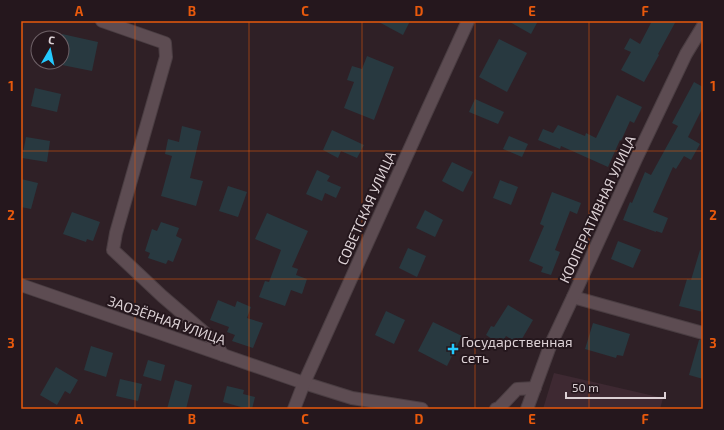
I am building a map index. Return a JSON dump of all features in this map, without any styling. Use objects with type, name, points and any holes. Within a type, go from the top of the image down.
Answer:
[{"type":"street","points":[[102,21],[165,43],[166,58],[116,233],[113,250],[162,296],[212,339],[223,355]]},
{"type":"street","name":"СОВЕТСКАЯ УЛИЦА","points":[[294,409],[304,383],[468,21]]},
{"type":"street","name":"КООПЕРАТИВНАЯ УЛИЦА","points":[[527,409],[550,346],[686,54],[703,26]]},
{"type":"street","name":"ЗАОЗЁРНАЯ УЛИЦА","points":[[21,285],[304,383],[352,398],[422,409]]},
{"type":"street","points":[[573,297],[703,333]]},
{"type":"street","points":[[496,409],[499,408],[517,389],[535,388]]},
{"type":"shaded area","points":[[554,373],[663,398],[660,409],[543,409]]},
{"type":"building","points":[[377,21],[410,21],[403,35]]},
{"type":"building","points":[[508,21],[538,21],[531,34]]},
{"type":"building","points":[[652,21],[676,21],[644,82],[621,70],[631,52],[624,49],[630,38],[640,44]]},
{"type":"building","points":[[70,36],[98,42],[92,71],[70,67]]},
{"type":"building","points":[[499,39],[527,53],[507,92],[479,77]]},
{"type":"building","points":[[367,56],[394,67],[374,120],[344,108],[354,82],[347,80],[352,66],[362,69]]},
{"type":"building","points":[[694,82],[703,87],[703,107],[688,137],[700,144],[691,160],[684,156],[676,169],[673,167],[653,212],[668,218],[662,233],[623,220],[645,172],[651,175],[678,126],[672,123]]},
{"type":"building","points":[[35,88],[61,94],[57,112],[31,106]]},
{"type":"building","points":[[617,95],[642,107],[634,123],[630,121],[608,167],[561,146],[560,149],[538,140],[543,129],[553,133],[558,125],[585,136],[586,133],[596,138]]},
{"type":"building","points":[[475,99],[504,112],[498,124],[469,112]]},
{"type":"building","points":[[182,126],[201,131],[190,178],[203,181],[196,206],[161,196],[172,156],[165,154],[168,139],[179,142]]},
{"type":"building","points":[[332,130],[364,145],[357,158],[341,151],[338,158],[323,150]]},
{"type":"building","points":[[509,136],[528,144],[522,157],[503,149]]},
{"type":"building","points":[[26,137],[50,141],[47,162],[22,158]]},
{"type":"building","points":[[452,162],[473,172],[463,192],[442,181]]},
{"type":"building","points":[[317,170],[330,176],[327,181],[341,187],[336,198],[325,193],[322,201],[306,194]]},
{"type":"building","points":[[21,179],[38,183],[31,209],[21,207]]},
{"type":"building","points":[[500,180],[518,187],[511,205],[493,198]]},
{"type":"building","points":[[228,186],[247,192],[238,217],[219,211]]},
{"type":"building","points":[[552,192],[581,203],[577,214],[570,211],[555,250],[560,252],[551,275],[541,272],[543,267],[529,261],[544,226],[540,224]]},
{"type":"building","points":[[425,210],[443,220],[435,237],[416,228]]},
{"type":"building","points":[[72,212],[100,222],[93,241],[87,239],[86,242],[63,234]]},
{"type":"building","points":[[267,213],[308,231],[292,267],[298,269],[296,275],[307,279],[302,294],[291,290],[285,306],[259,297],[265,281],[269,282],[281,250],[255,239]]},
{"type":"building","points":[[161,222],[179,228],[176,236],[182,239],[173,262],[168,260],[166,264],[148,258],[150,253],[145,251],[152,229],[157,231]]},
{"type":"building","points":[[618,241],[641,250],[633,268],[611,259]]},
{"type":"building","points":[[408,248],[426,256],[417,277],[399,268]]},
{"type":"building","points":[[700,250],[703,250],[703,312],[679,306],[687,279],[691,280]]},
{"type":"building","points":[[218,300],[235,307],[237,301],[251,307],[247,318],[263,323],[253,348],[232,341],[235,335],[227,332],[229,327],[210,320]]},
{"type":"building","points":[[508,305],[533,320],[519,344],[506,336],[501,345],[486,335],[491,326],[494,327]]},
{"type":"building","points":[[386,311],[405,320],[394,344],[375,335]]},
{"type":"building","points":[[433,322],[462,336],[447,366],[418,351]]},
{"type":"building","points":[[593,323],[630,334],[623,356],[617,355],[616,358],[585,349]]},
{"type":"building","points":[[699,340],[703,340],[703,379],[689,375]]},
{"type":"building","points":[[91,346],[113,353],[106,377],[84,370]]},
{"type":"building","points":[[148,360],[165,365],[161,381],[143,376]]},
{"type":"building","points":[[56,367],[78,380],[70,394],[65,391],[57,405],[40,395]]},
{"type":"building","points":[[120,379],[142,384],[138,401],[116,396]]},
{"type":"building","points":[[175,380],[192,385],[186,409],[167,409]]},
{"type":"building","points":[[227,386],[244,390],[243,394],[255,397],[252,409],[223,402]]},
{"type":"place","name":"Государственная сеть","points":[[453,349]]}]
